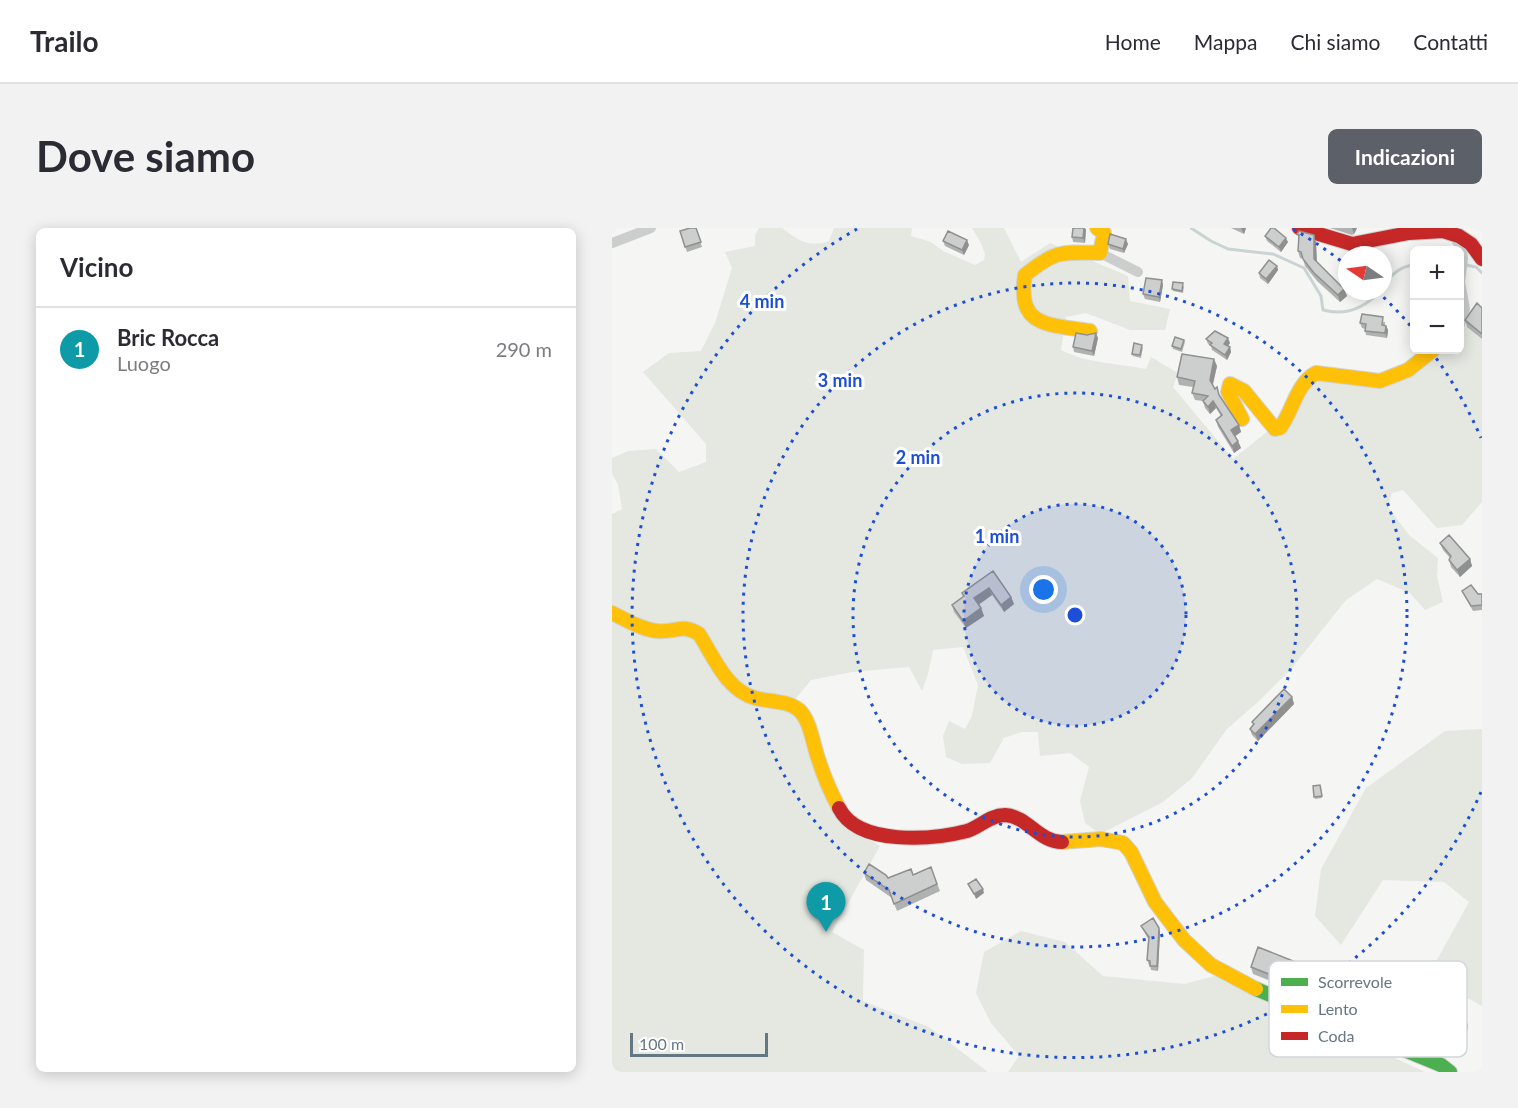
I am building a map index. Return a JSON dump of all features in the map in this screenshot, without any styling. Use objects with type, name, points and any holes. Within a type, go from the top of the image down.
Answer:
[{"type":"street","points":[[612,243],[651,228]]},
{"type":"street","points":[[1097,228],[1104,233],[1100,253]]},
{"type":"street","points":[[1299,228],[1352,244],[1409,233],[1443,231],[1453,233],[1471,244],[1482,259]]},
{"type":"street","points":[[1453,233],[1460,246]]},
{"type":"street","points":[[1090,331],[1045,323],[1032,318],[1025,310],[1022,299],[1025,275],[1056,255],[1069,251],[1100,253],[1138,272]]},
{"type":"street","points":[[1242,419],[1228,392],[1230,384],[1242,388],[1265,420],[1275,429],[1280,428],[1305,380],[1312,374],[1380,381],[1408,370],[1428,354]]},
{"type":"street","points":[[612,613],[642,627],[657,631],[681,626],[692,629],[699,634],[737,688],[748,696],[780,702],[798,709],[803,714],[815,753],[842,814],[848,821],[867,833],[893,838],[958,833],[974,829],[1002,815],[1017,819],[1036,834],[1058,843],[1103,838],[1116,840],[1127,846],[1157,906],[1185,940],[1219,971],[1269,993]]},
{"type":"street","points":[[1422,1057],[1441,1065],[1450,1072]]},
{"type":"shaded area","points":[[759,228],[782,228],[804,242],[815,244],[829,241],[834,228],[912,228],[911,236],[931,242],[943,251],[975,265],[984,260],[985,254],[972,228],[1004,228],[1021,262],[1050,243],[1128,276],[1130,301],[1170,309],[1165,330],[1130,330],[1086,313],[1066,317],[1061,350],[1092,361],[1146,369],[1151,357],[1178,373],[1173,387],[1233,459],[1268,431],[1274,434],[1314,379],[1411,375],[1436,354],[1464,354],[1464,328],[1466,326],[1482,339],[1482,502],[1462,525],[1437,528],[1403,490],[1392,493],[1388,507],[1409,535],[1438,558],[1437,576],[1443,602],[1425,610],[1410,593],[1377,579],[1346,600],[1291,669],[1227,729],[1192,778],[1163,802],[1100,834],[1085,823],[1080,801],[1089,767],[1070,753],[1040,756],[1038,732],[1022,732],[1004,738],[990,763],[962,764],[946,757],[943,736],[949,721],[965,729],[972,716],[978,685],[963,647],[933,650],[922,691],[909,667],[852,672],[811,680],[793,702],[750,691],[732,675],[703,630],[644,623],[612,608],[612,514],[622,509],[618,484],[612,474],[612,458],[628,451],[656,449],[679,472],[706,462],[706,444],[643,372],[669,353],[701,351],[715,323],[732,268],[725,252],[755,246],[755,235]]},
{"type":"shaded area","points":[[612,616],[695,634],[732,687],[799,718],[847,827],[880,846],[832,932],[864,950],[863,1001],[929,1027],[988,1072],[612,1072]]},
{"type":"shaded area","points":[[1482,729],[1482,1006],[1467,998],[1467,961],[1436,961],[1469,902],[1444,882],[1383,880],[1341,945],[1315,916],[1321,869],[1366,788],[1445,731]]},
{"type":"shaded area","points":[[1021,931],[1065,942],[1103,976],[1184,984],[1215,976],[1269,1003],[1269,1057],[1393,1057],[1425,1072],[1008,1072],[1019,1056],[991,1023],[976,993],[984,952]]},
{"type":"building","points":[[696,228],[701,242],[685,247],[680,231]]},
{"type":"building","points":[[1073,228],[1084,228],[1083,238],[1072,237]]},
{"type":"building","points":[[1271,228],[1286,238],[1279,247],[1265,236]]},
{"type":"building","points":[[948,231],[967,240],[962,250],[943,241]]},
{"type":"building","points":[[1299,231],[1314,235],[1314,259],[1338,283],[1338,295],[1314,273],[1303,259],[1301,252],[1298,251],[1299,235],[1297,234]]},
{"type":"building","points":[[1110,234],[1126,239],[1123,249],[1108,244]]},
{"type":"building","points":[[1269,260],[1277,266],[1266,279],[1259,273]]},
{"type":"building","points":[[1146,278],[1162,280],[1159,297],[1143,294]]},
{"type":"building","points":[[1173,282],[1183,283],[1182,291],[1172,289]]},
{"type":"building","points":[[1477,303],[1482,308],[1482,334],[1465,320]]},
{"type":"building","points":[[1362,314],[1383,317],[1382,325],[1386,326],[1385,333],[1365,331],[1366,324],[1360,323]]},
{"type":"building","points":[[1215,331],[1228,338],[1224,344],[1230,347],[1225,355],[1210,345],[1212,343],[1206,339]]},
{"type":"building","points":[[1076,333],[1087,335],[1096,333],[1092,351],[1073,347]]},
{"type":"building","points":[[1175,337],[1184,340],[1181,349],[1172,346]]},
{"type":"building","points":[[1134,343],[1142,345],[1140,355],[1132,354]]},
{"type":"building","points":[[1182,354],[1214,359],[1210,380],[1215,389],[1217,387],[1219,395],[1239,425],[1231,430],[1238,441],[1232,446],[1216,420],[1222,415],[1213,401],[1208,407],[1203,401],[1208,396],[1192,393],[1195,381],[1177,377]]},
{"type":"building","points":[[1449,535],[1470,559],[1457,570],[1449,560],[1451,556],[1440,543]]},
{"type":"building","points":[[993,571],[1011,597],[1001,605],[989,588],[974,598],[981,608],[963,621],[952,605],[964,596],[962,593]]},
{"type":"building","points":[[1471,585],[1478,594],[1482,594],[1482,605],[1471,606],[1462,591]]},
{"type":"building","points":[[1284,689],[1292,697],[1255,734],[1250,729],[1254,724],[1252,722]]},
{"type":"building","points":[[1320,785],[1322,796],[1314,797],[1313,786]]},
{"type":"building","points":[[869,864],[888,878],[911,869],[913,875],[931,867],[937,884],[894,904],[889,890],[864,873]]},
{"type":"building","points":[[976,879],[983,889],[974,894],[968,884]]},
{"type":"building","points":[[1153,918],[1159,928],[1157,966],[1150,966],[1150,961],[1147,960],[1149,937],[1141,926]]},
{"type":"building","points":[[1258,947],[1293,961],[1269,961],[1269,974],[1251,967]]},
{"type":"waterway","points":[[1191,228],[1228,249],[1273,254],[1304,268],[1321,296],[1323,310],[1331,312],[1354,310],[1370,300]]},
{"type":"waterway","points":[[1466,265],[1476,267],[1482,273]]},
{"type":"waterway","points":[[1392,276],[1404,267],[1410,266]]},
{"type":"traffic: fast","points":[[1256,989],[1269,994]]},
{"type":"traffic: fast","points":[[1422,1057],[1441,1065],[1450,1072]]},
{"type":"traffic: slow","points":[[1090,331],[1049,324],[1031,314],[1026,305],[1025,275],[1044,261],[1060,254],[1100,253],[1104,233],[1097,228]]},
{"type":"traffic: slow","points":[[1242,419],[1228,392],[1230,384],[1244,391],[1275,429],[1280,428],[1299,391],[1316,373],[1380,381],[1408,370],[1428,354]]},
{"type":"traffic: slow","points":[[612,613],[651,630],[688,629],[699,634],[722,672],[736,688],[755,698],[783,703],[799,710],[809,727],[823,773],[839,808]]},
{"type":"traffic: slow","points":[[1062,842],[1101,839],[1123,843],[1131,852],[1155,902],[1184,940],[1211,965],[1256,989]]},
{"type":"traffic: jam","points":[[1299,228],[1352,244],[1409,233],[1443,231],[1459,236],[1471,244],[1482,259]]},
{"type":"traffic: jam","points":[[839,808],[849,820],[862,829],[897,837],[935,837],[967,831],[995,817],[1005,815],[1013,816],[1046,838],[1062,842]]},
{"type":"place","name":"Bric Rocca","points":[[826,932]]}]
